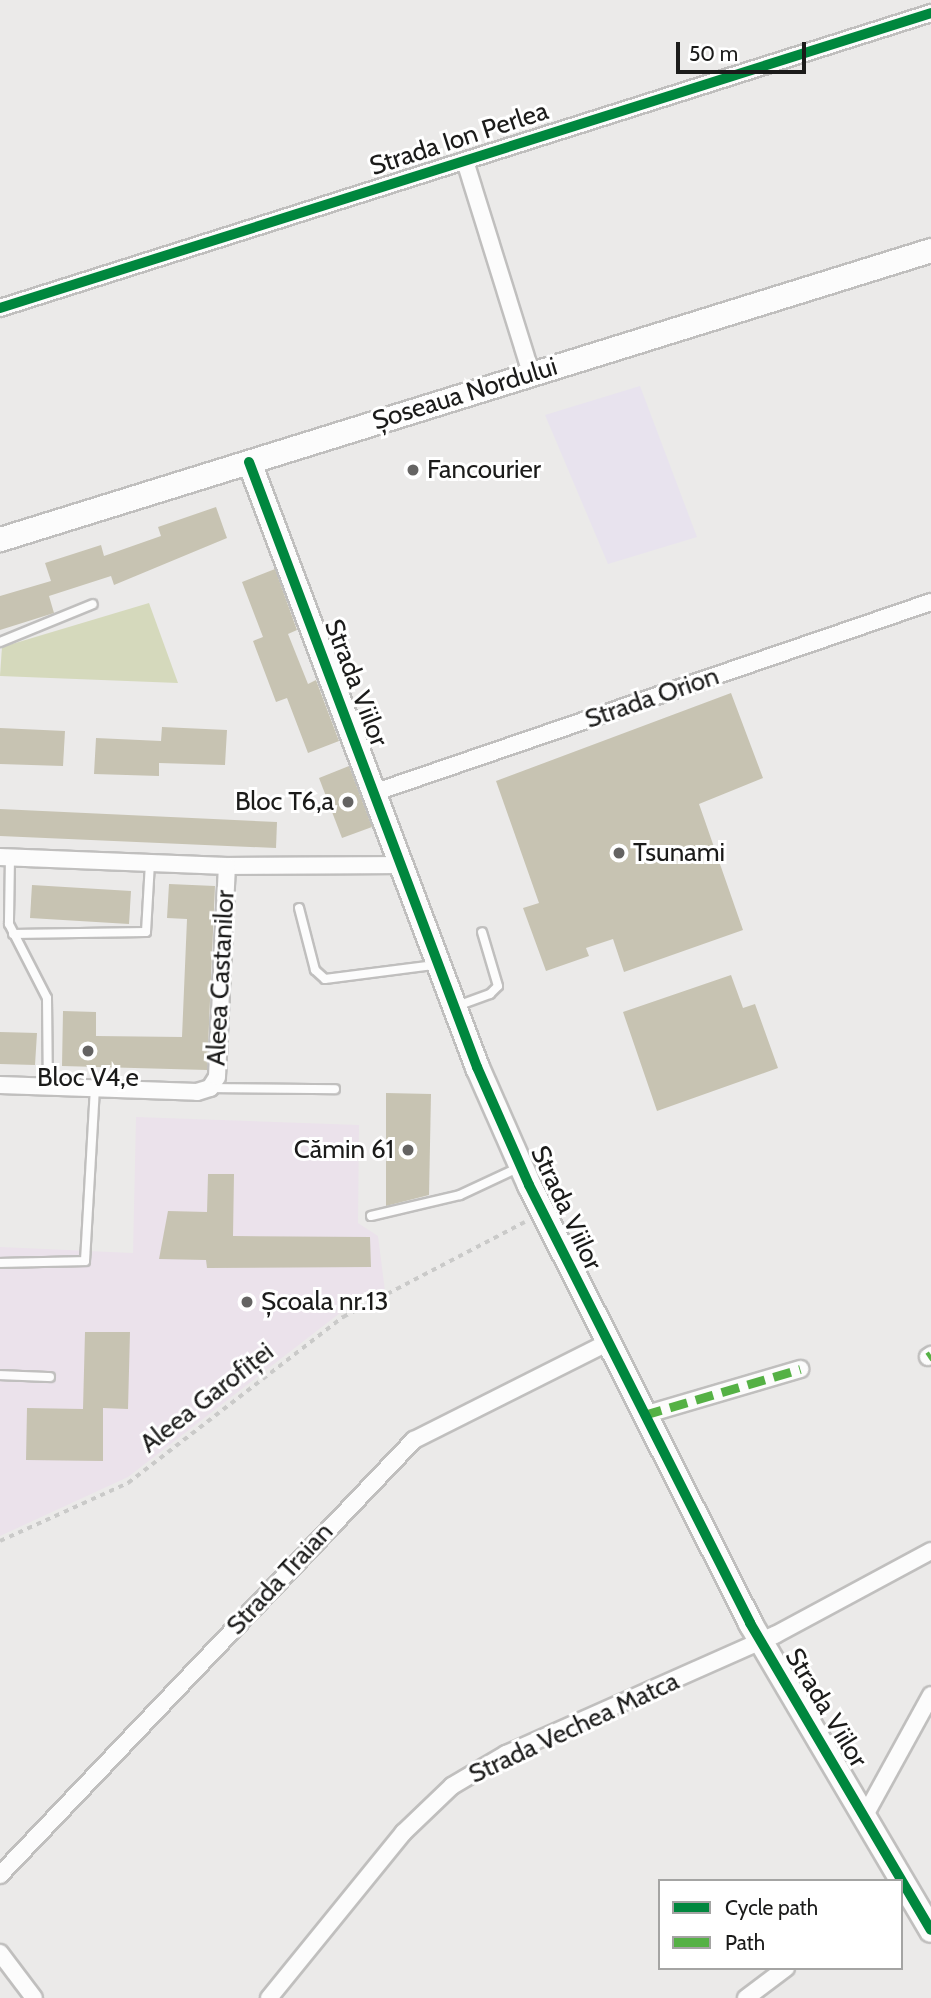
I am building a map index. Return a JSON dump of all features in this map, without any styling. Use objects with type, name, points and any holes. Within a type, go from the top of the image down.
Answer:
[{"type":"street","name":"Strada Ion Perlea","points":[[0,308],[931,13]]},
{"type":"street","points":[[465,161],[531,373]]},
{"type":"street","name":"Șoseaua Nordului","points":[[0,539],[931,250]]},
{"type":"street","name":"Strada Viilor","points":[[249,462],[454,1007],[542,1213],[604,1344],[644,1415],[761,1642],[901,1879]]},
{"type":"street","name":"Strada Orion","points":[[373,793],[931,602]]},
{"type":"street","points":[[5,857],[228,866],[400,865]]},
{"type":"street","name":"Aleea Castanilor","points":[[0,1085],[95,1089],[210,1088],[217,1076],[228,866]]},
{"type":"street","name":"Strada Traian","points":[[0,1875],[414,1440],[604,1344]]},
{"type":"street","points":[[644,1415],[800,1369]]},
{"type":"street","name":"Strada Vechea Matca","points":[[269,1998],[403,1833],[452,1786],[506,1754],[761,1642],[931,1551]]},
{"type":"street","points":[[864,1816],[931,1695]]},
{"type":"street","name":"Strada Viilor","points":[[903,1883],[931,1930]]},
{"type":"street","points":[[0,1953],[34,1998]]},
{"type":"street","points":[[746,1998],[783,1970]]},
{"type":"lane","points":[[0,642],[93,604]]},
{"type":"lane","points":[[5,857],[9,924],[47,998],[48,1088]]},
{"type":"lane","points":[[13,934],[146,932],[150,863]]},
{"type":"lane","points":[[299,908],[315,970],[325,979],[438,964]]},
{"type":"lane","points":[[454,1007],[490,994],[498,986],[481,932]]},
{"type":"lane","points":[[210,1088],[335,1089]]},
{"type":"lane","points":[[0,1263],[85,1261],[95,1089]]},
{"type":"lane","points":[[371,1216],[460,1195],[521,1167]]},
{"type":"lane","points":[[0,1375],[50,1377]]},
{"type":"shaded area","points":[[640,386],[697,537],[608,564],[545,415]]},
{"type":"shaded area","name":"Școala nr.13","points":[[136,1117],[359,1125],[358,1223],[378,1236],[385,1291],[340,1313],[128,1477],[0,1536],[0,1247],[133,1253]]},
{"type":"green space","points":[[149,603],[178,683],[0,676],[2,647]]},
{"type":"building","points":[[216,507],[227,538],[114,585],[111,576],[49,596],[54,613],[0,630],[0,596],[51,581],[45,563],[101,545],[104,556],[161,536],[158,527]]},
{"type":"building","points":[[275,569],[297,630],[288,634],[308,684],[316,680],[339,741],[308,753],[287,698],[276,702],[253,641],[263,637],[242,582]]},
{"type":"building","name":"Tsunami","points":[[731,693],[763,778],[699,804],[743,930],[624,972],[613,939],[586,948],[589,956],[546,971],[523,908],[539,903],[496,781]]},
{"type":"building","points":[[162,727],[227,730],[225,765],[159,763],[159,776],[94,774],[96,738],[161,741]]},
{"type":"building","points":[[0,728],[65,731],[63,766],[0,764]]},
{"type":"building","name":"Bloc T6,a","points":[[349,766],[372,827],[342,838],[319,778]]},
{"type":"building","points":[[0,809],[277,822],[276,848],[0,836]]},
{"type":"building","points":[[169,884],[215,886],[207,1070],[62,1066],[63,1011],[96,1012],[96,1036],[182,1037],[187,919],[167,918]]},
{"type":"building","points":[[32,885],[131,891],[129,924],[30,918]]},
{"type":"building","points":[[731,975],[743,1008],[755,1004],[778,1068],[657,1111],[623,1012]]},
{"type":"building","points":[[0,1032],[37,1033],[35,1065],[0,1064]]},
{"type":"building","name":"Cămin 61","points":[[386,1093],[431,1094],[429,1195],[386,1206]]},
{"type":"building","points":[[208,1174],[234,1174],[233,1236],[370,1237],[371,1267],[207,1268],[206,1260],[159,1259],[168,1211],[207,1212]]},
{"type":"building","points":[[85,1332],[130,1332],[128,1409],[103,1408],[103,1461],[26,1460],[27,1408],[83,1409]]},
{"type":"marked path","points":[[644,1415],[800,1369]]},
{"type":"cycle path","points":[[0,308],[931,13]]},
{"type":"cycle path","points":[[249,462],[477,1067],[529,1185],[750,1623],[901,1879]]},
{"type":"cycle path","points":[[903,1883],[931,1930]]},
{"type":"place","name":"Fancourier","points":[[413,470]]},
{"type":"place","name":"Bloc T6,a","points":[[348,802]]},
{"type":"place","name":"Tsunami","points":[[619,853]]},
{"type":"place","name":"Bloc V4,e","points":[[88,1051]]},
{"type":"place","name":"Cămin 61","points":[[408,1150]]},
{"type":"place","name":"Școala nr.13","points":[[247,1302]]}]
